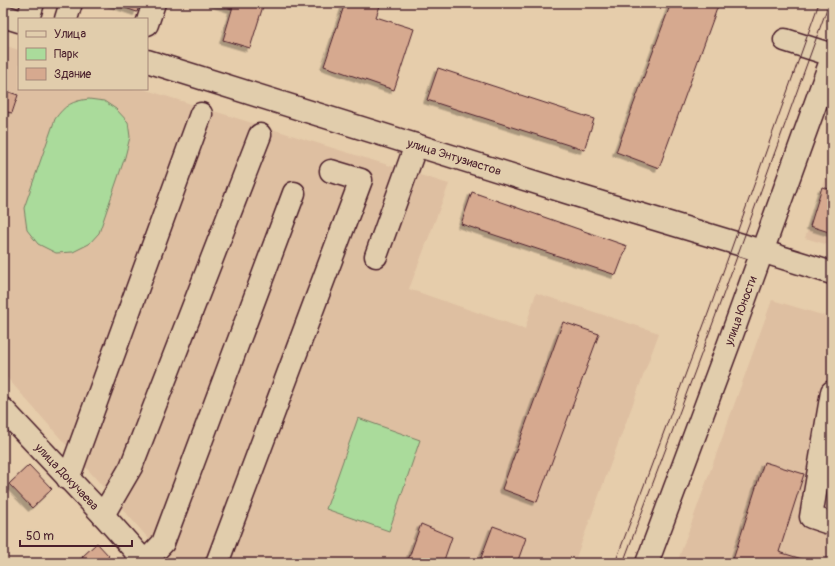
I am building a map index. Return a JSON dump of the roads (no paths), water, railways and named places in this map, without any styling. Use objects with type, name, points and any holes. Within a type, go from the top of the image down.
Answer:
[{"type":"street","points":[[28,18],[33,3]]},
{"type":"street","points":[[66,18],[71,3]]},
{"type":"street","points":[[148,21],[154,3]]},
{"type":"street","points":[[3,16],[18,21]]},
{"type":"street","points":[[785,40],[832,55]]},
{"type":"street","name":"улица Юности","points":[[647,563],[832,58]]},
{"type":"street","name":"улица Энтузиастов","points":[[148,61],[579,196],[832,273]]},
{"type":"street","points":[[68,479],[201,114]]},
{"type":"street","points":[[103,515],[131,467],[260,135]]},
{"type":"street","points":[[376,256],[416,145]]},
{"type":"street","points":[[217,563],[361,180],[331,171]]},
{"type":"street","points":[[145,563],[163,543],[294,193]]},
{"type":"street","points":[[832,392],[811,517],[832,524]]},
{"type":"street","name":"улица Докучаева","points":[[3,409],[103,515],[145,563]]},
{"type":"tram line","points":[[615,563],[709,311],[819,3]]},
{"type":"tram line","points":[[623,563],[714,320],[829,3]]}]
